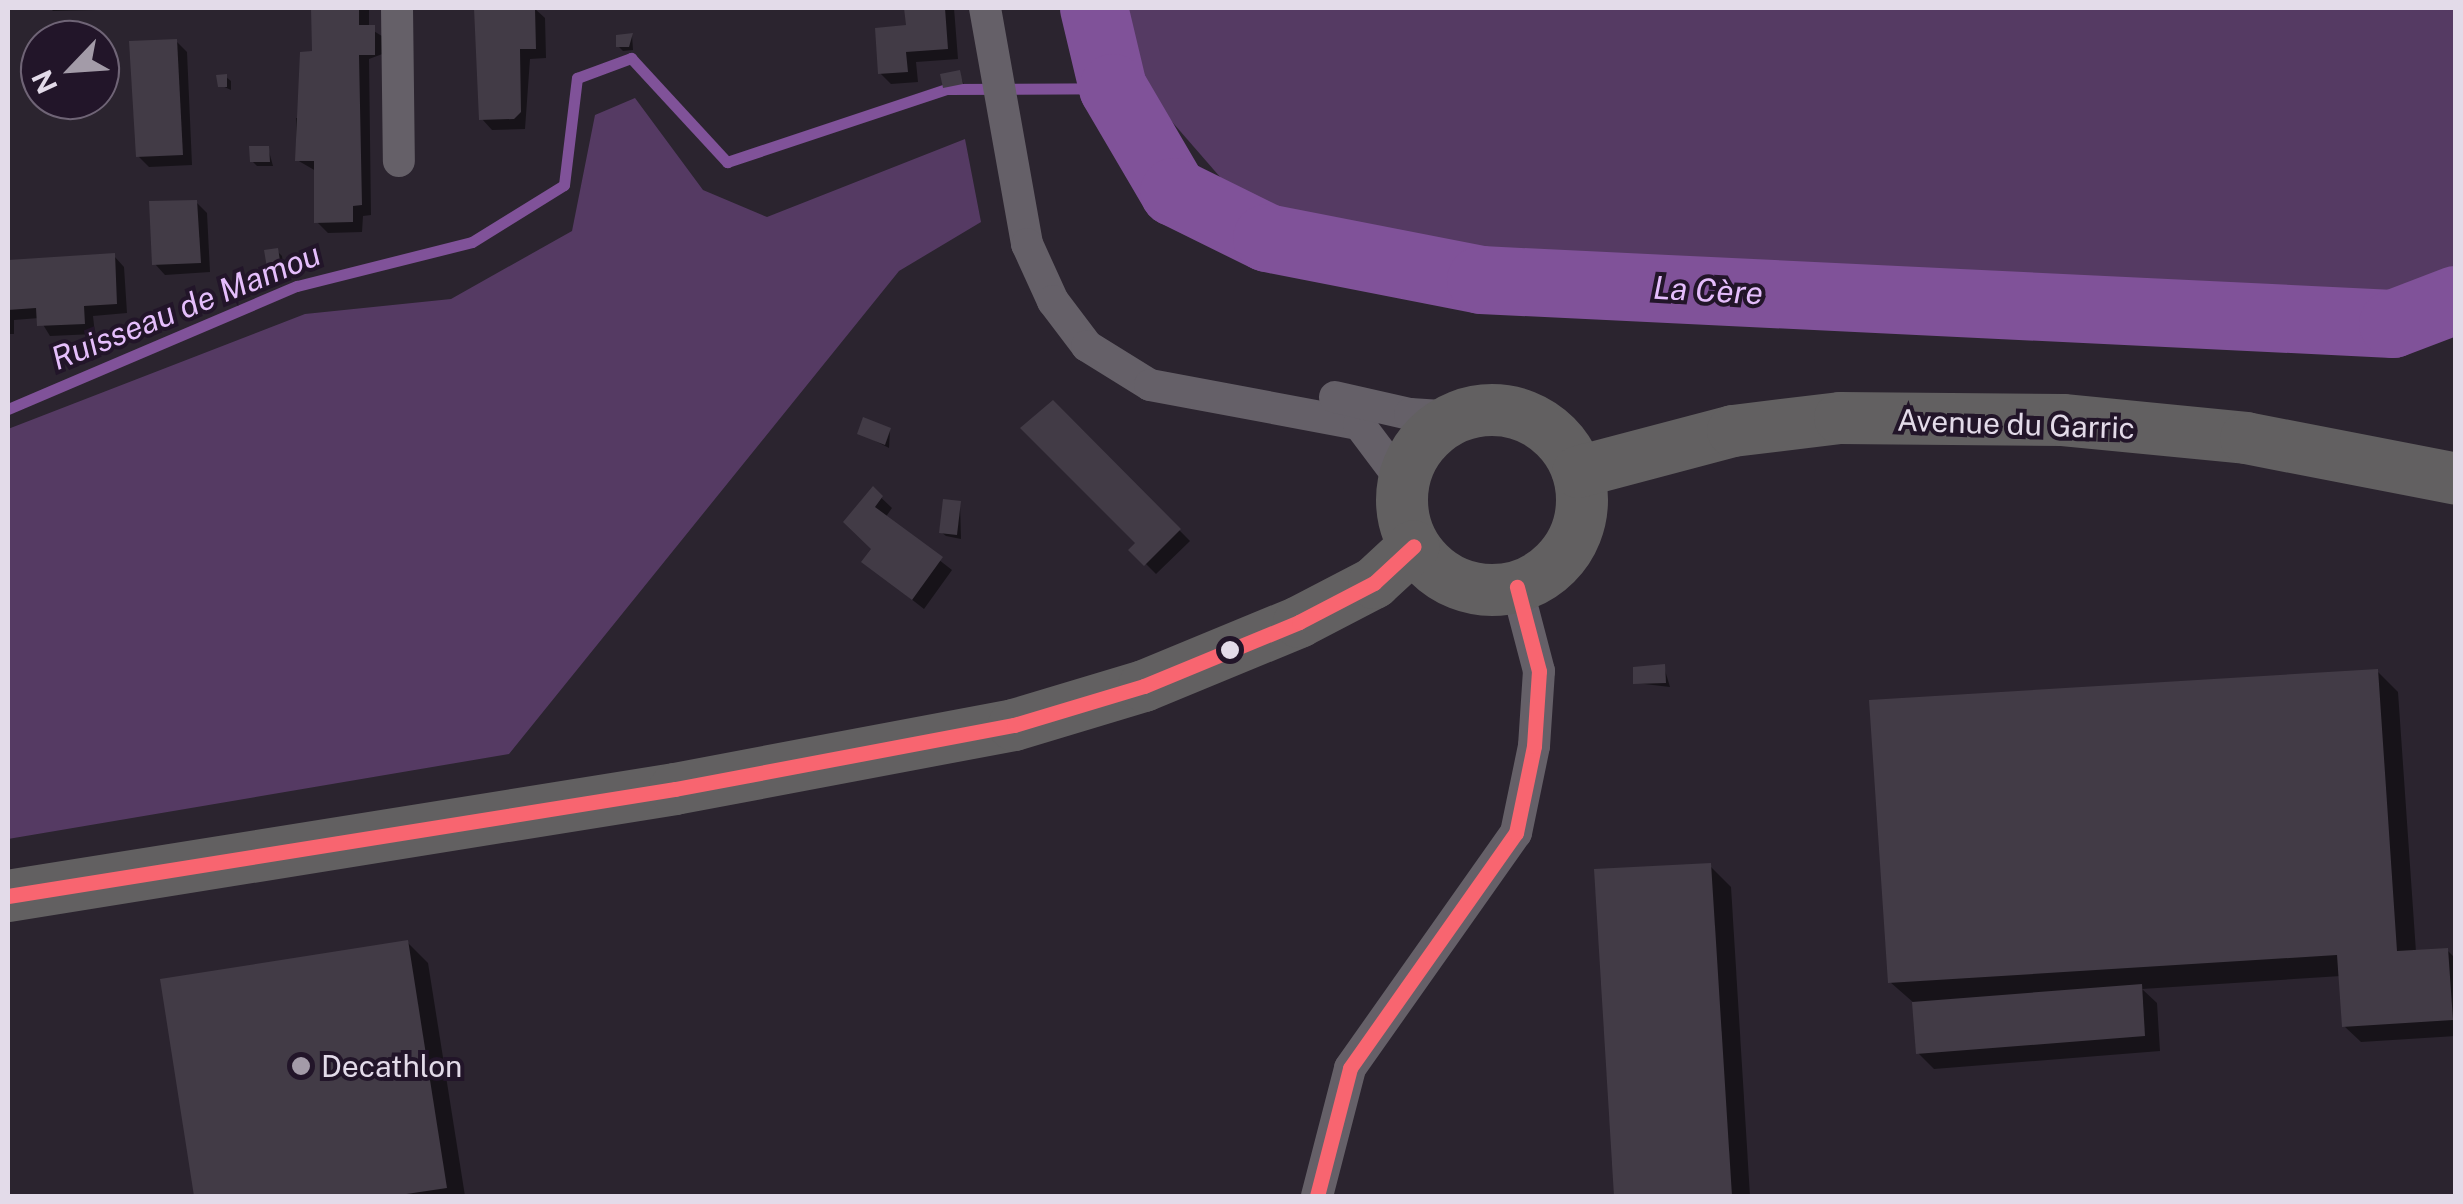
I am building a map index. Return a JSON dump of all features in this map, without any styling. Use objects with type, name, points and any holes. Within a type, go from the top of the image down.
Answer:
[{"type":"main road","points":[[1490,409],[1519,413],[1554,436],[1578,472],[1578,529],[1565,555],[1517,587],[1488,591],[1459,585],[1433,569],[1414,546],[1404,522],[1404,484],[1419,446],[1457,417],[1490,409]]},
{"type":"main road","name":"Avenue du Garric","points":[[1578,472],[1734,431],[1840,418],[2044,420],[2246,438],[2456,479]]},
{"type":"main road","points":[[8,896],[730,780],[1014,725],[1144,686],[1299,622],[1374,583],[1414,546]]},
{"type":"street","points":[[397,8],[400,161]]},
{"type":"street","points":[[985,8],[987,46],[1027,244],[1053,301],[1087,346],[1150,385],[1359,424],[1404,484]]},
{"type":"street","points":[[1246,403],[1326,396],[1410,414],[1457,417]]},
{"type":"street","points":[[1317,1196],[1350,1068],[1516,833],[1534,746],[1539,671],[1517,587]]},
{"type":"shaded area","points":[[1115,8],[2455,8],[2455,288],[2390,316],[1526,266],[1267,231],[1127,70]]},
{"type":"shaded area","points":[[635,98],[703,190],[767,217],[965,139],[981,222],[899,271],[509,754],[8,839],[8,429],[305,314],[451,299],[572,231],[595,115]]},
{"type":"building","points":[[311,8],[359,8],[359,25],[375,25],[375,55],[359,55],[362,205],[353,206],[353,222],[314,223],[314,161],[295,161],[300,52],[312,51]]},
{"type":"building","points":[[474,8],[535,8],[536,49],[520,49],[521,112],[514,119],[479,120]]},
{"type":"building","points":[[904,8],[945,8],[948,49],[906,52],[908,72],[878,74],[875,28],[906,25]]},
{"type":"building","points":[[633,33],[629,47],[616,47],[616,35]]},
{"type":"building","points":[[177,39],[183,155],[136,157],[129,41]]},
{"type":"building","points":[[960,70],[963,84],[943,88],[940,74]]},
{"type":"building","points":[[227,74],[227,87],[218,87],[216,75]]},
{"type":"building","points":[[249,146],[269,146],[270,162],[250,162]]},
{"type":"building","points":[[197,200],[201,263],[152,265],[149,201]]},
{"type":"building","points":[[278,248],[281,267],[267,268],[264,250]]},
{"type":"building","points":[[115,253],[117,304],[84,306],[85,324],[37,326],[36,308],[8,310],[8,260]]},
{"type":"building","points":[[1053,400],[1181,529],[1144,566],[1128,550],[1135,543],[1020,428]]},
{"type":"building","points":[[863,417],[891,428],[885,445],[857,434]]},
{"type":"building","points":[[873,486],[883,496],[875,507],[943,557],[912,600],[861,562],[871,549],[843,522]]},
{"type":"building","points":[[943,499],[961,501],[957,535],[939,533]]},
{"type":"building","points":[[1665,664],[1666,683],[1633,684],[1633,667]]},
{"type":"building","points":[[2378,669],[2397,951],[2448,948],[2453,1020],[2342,1027],[2337,955],[1888,983],[1869,700]]},
{"type":"building","points":[[1711,863],[1732,1196],[1614,1196],[1594,869]]},
{"type":"building","name":"Decathlon","points":[[408,940],[447,1188],[393,1196],[194,1196],[160,979]]},
{"type":"building","points":[[2142,984],[2145,1036],[1916,1054],[1912,1002]]},
{"type":"waterway","name":"La Cère","points":[[1094,8],[1113,88],[1174,192],[1267,238],[1481,280],[2393,324],[2456,300]]},
{"type":"waterway","name":"Ruisseau de Mamou","points":[[8,409],[297,286],[472,242],[564,185],[577,78],[631,58],[727,162],[947,89],[1113,88]]},
{"type":"transit line","points":[[8,896],[675,789],[1014,725],[1144,686],[1299,622],[1374,583],[1414,546]]},
{"type":"transit line","points":[[1317,1196],[1350,1068],[1516,833],[1534,746],[1539,671],[1517,587]]},
{"type":"place","name":"Decathlon","points":[[301,1066]]}]
